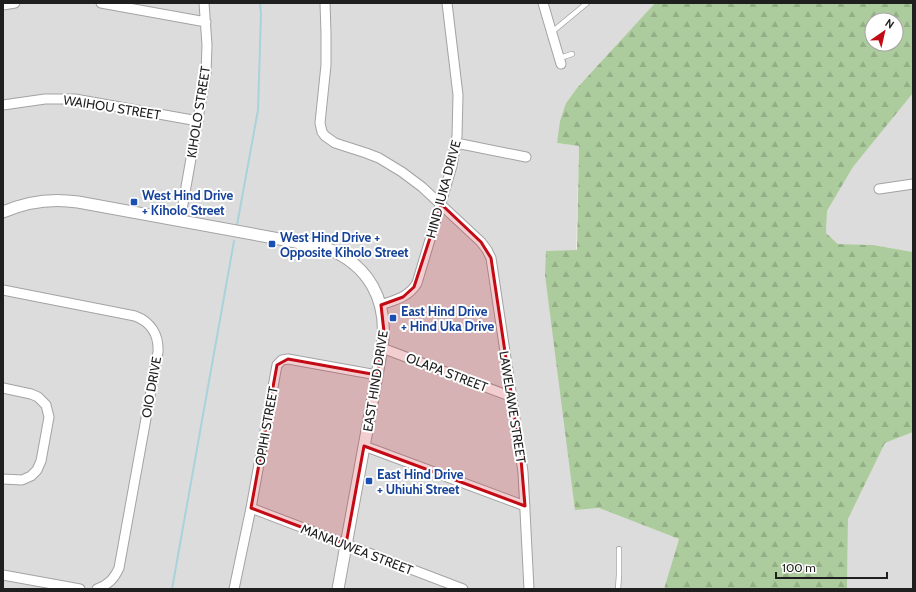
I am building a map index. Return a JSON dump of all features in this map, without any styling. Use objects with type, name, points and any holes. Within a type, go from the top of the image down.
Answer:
[{"type":"street","points":[[3,5],[15,3]]},
{"type":"street","points":[[101,3],[206,22]]},
{"type":"street","name":"KIHOLO STREET","points":[[180,221],[206,73],[207,45],[204,3]]},
{"type":"street","name":"LAWELAWE STREET","points":[[325,3],[325,81],[320,123],[322,132],[328,139],[335,143],[366,153],[397,168],[441,204],[481,242],[489,254],[492,263],[523,472],[529,589]]},
{"type":"street","name":"HIND IUKA DRIVE","points":[[380,305],[403,297],[414,287],[452,166],[458,121],[458,95],[447,3]]},
{"type":"street","points":[[543,3],[561,61]]},
{"type":"street","name":"WAIHOU STREET","points":[[3,105],[46,99],[75,99],[198,121]]},
{"type":"street","points":[[456,143],[526,157]]},
{"type":"street","points":[[879,188],[913,184]]},
{"type":"street","name":"EAST HIND DRIVE","points":[[3,212],[30,203],[59,200],[78,202],[314,245],[332,250],[349,260],[363,273],[373,288],[380,305],[384,323],[382,348],[338,589]]},
{"type":"street","name":"OIO DRIVE","points":[[3,290],[135,316],[148,324],[156,337],[158,352],[119,568],[111,581],[97,589]]},
{"type":"street","name":"OLAPA STREET","points":[[382,348],[512,397]]},
{"type":"street","name":"OPIHI STREET","points":[[234,589],[251,508],[276,368],[279,362],[288,359],[377,375]]},
{"type":"street","points":[[3,388],[38,396],[46,405],[50,417],[38,470],[31,476],[22,480],[3,479]]},
{"type":"street","points":[[364,446],[525,506]]},
{"type":"street","name":"MANAUWEA STREET","points":[[251,508],[463,589]]},
{"type":"street","points":[[3,575],[80,589]]},
{"type":"lane","points":[[552,32],[586,3]]},
{"type":"lane","points":[[561,61],[572,54]]},
{"type":"lane","points":[[618,589],[619,549]]},
{"type":"highlighted area","points":[[441,204],[481,242],[491,258],[521,459],[525,506],[364,446],[346,544],[251,508],[277,365],[288,359],[377,375],[384,332],[381,305],[403,297],[414,287]]},
{"type":"shaded area","points":[[3,3],[655,3],[577,88],[566,103],[557,143],[579,146],[576,250],[575,510],[599,508],[679,539],[664,589],[3,589]]},
{"type":"shaded area","points":[[913,93],[913,252],[873,245],[838,244],[826,233],[827,211],[853,167]]},
{"type":"shaded area","points":[[913,432],[913,589],[847,589],[848,519],[885,443]]},
{"type":"green space","points":[[655,3],[913,3],[913,93],[853,167],[827,211],[826,233],[838,244],[873,245],[913,252],[913,432],[885,443],[848,519],[847,589],[664,589],[679,539],[599,508],[575,510],[545,275],[546,251],[577,250],[579,146],[557,143],[560,121],[566,103],[577,88]]},
{"type":"waterway","points":[[237,225],[258,110],[261,14],[260,3]]},
{"type":"waterway","points":[[172,589],[234,241]]},
{"type":"place","name":"West Hind Drive + Kiholo Street","points":[[134,202]]},
{"type":"place","name":"West Hind Drive + Opposite Kiholo Street","points":[[272,244]]},
{"type":"place","name":"East Hind Drive + Hind Uka Drive","points":[[393,318]]},
{"type":"place","name":"East Hind Drive + Uhiuhi Street","points":[[369,481]]}]
